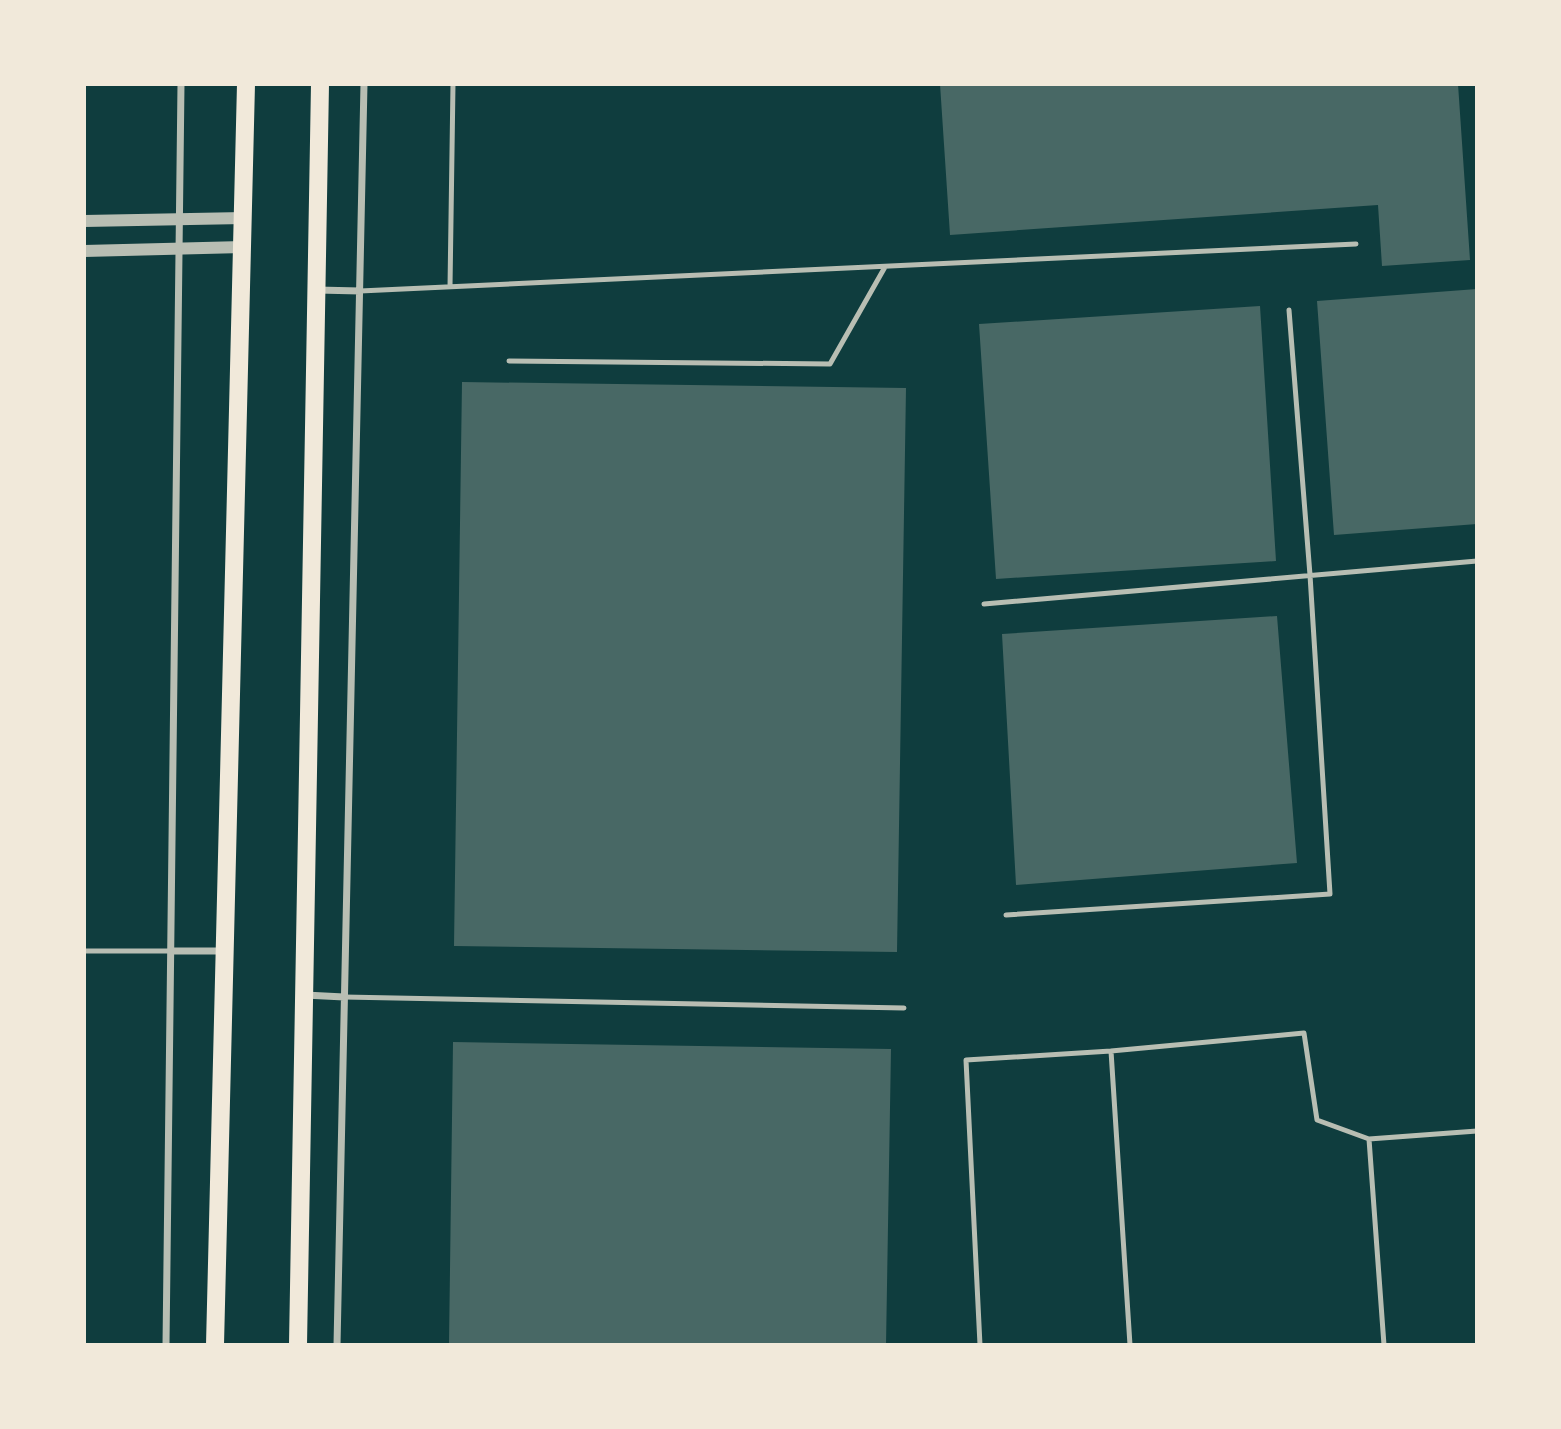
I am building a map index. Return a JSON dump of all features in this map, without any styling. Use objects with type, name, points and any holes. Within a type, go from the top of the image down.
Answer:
[{"type":"main road","points":[[215,1345],[246,84]]},
{"type":"main road","points":[[298,1345],[320,84]]},
{"type":"street","points":[[166,1345],[181,84]]},
{"type":"street","points":[[337,1345],[364,84]]},
{"type":"street","points":[[84,221],[244,218]]},
{"type":"street","points":[[84,251],[243,247]]},
{"type":"street","points":[[316,290],[360,291]]},
{"type":"street","points":[[171,951],[225,951]]},
{"type":"street","points":[[304,995],[344,997]]},
{"type":"lane","points":[[450,287],[453,84]]},
{"type":"lane","points":[[360,291],[1356,244]]},
{"type":"lane","points":[[509,362],[830,364],[885,267]]},
{"type":"lane","points":[[1006,915],[1330,894],[1310,575],[1289,310]]},
{"type":"lane","points":[[984,604],[1477,561]]},
{"type":"lane","points":[[84,951],[171,951]]},
{"type":"lane","points":[[344,997],[904,1008]]},
{"type":"lane","points":[[981,1345],[966,1060],[1111,1051],[1304,1033],[1317,1121],[1369,1139],[1477,1131]]},
{"type":"lane","points":[[1111,1051],[1130,1345]]},
{"type":"lane","points":[[1369,1139],[1384,1345]]},
{"type":"building","points":[[940,84],[1458,84],[1470,260],[1382,266],[1378,205],[950,235]]},
{"type":"building","points":[[1477,289],[1477,524],[1334,535],[1317,301]]},
{"type":"building","points":[[1260,306],[1276,561],[996,579],[979,324]]},
{"type":"building","points":[[462,382],[906,388],[897,952],[454,946]]},
{"type":"building","points":[[1277,616],[1297,863],[1016,885],[1002,634]]},
{"type":"building","points":[[453,1042],[891,1049],[886,1345],[449,1345]]}]
